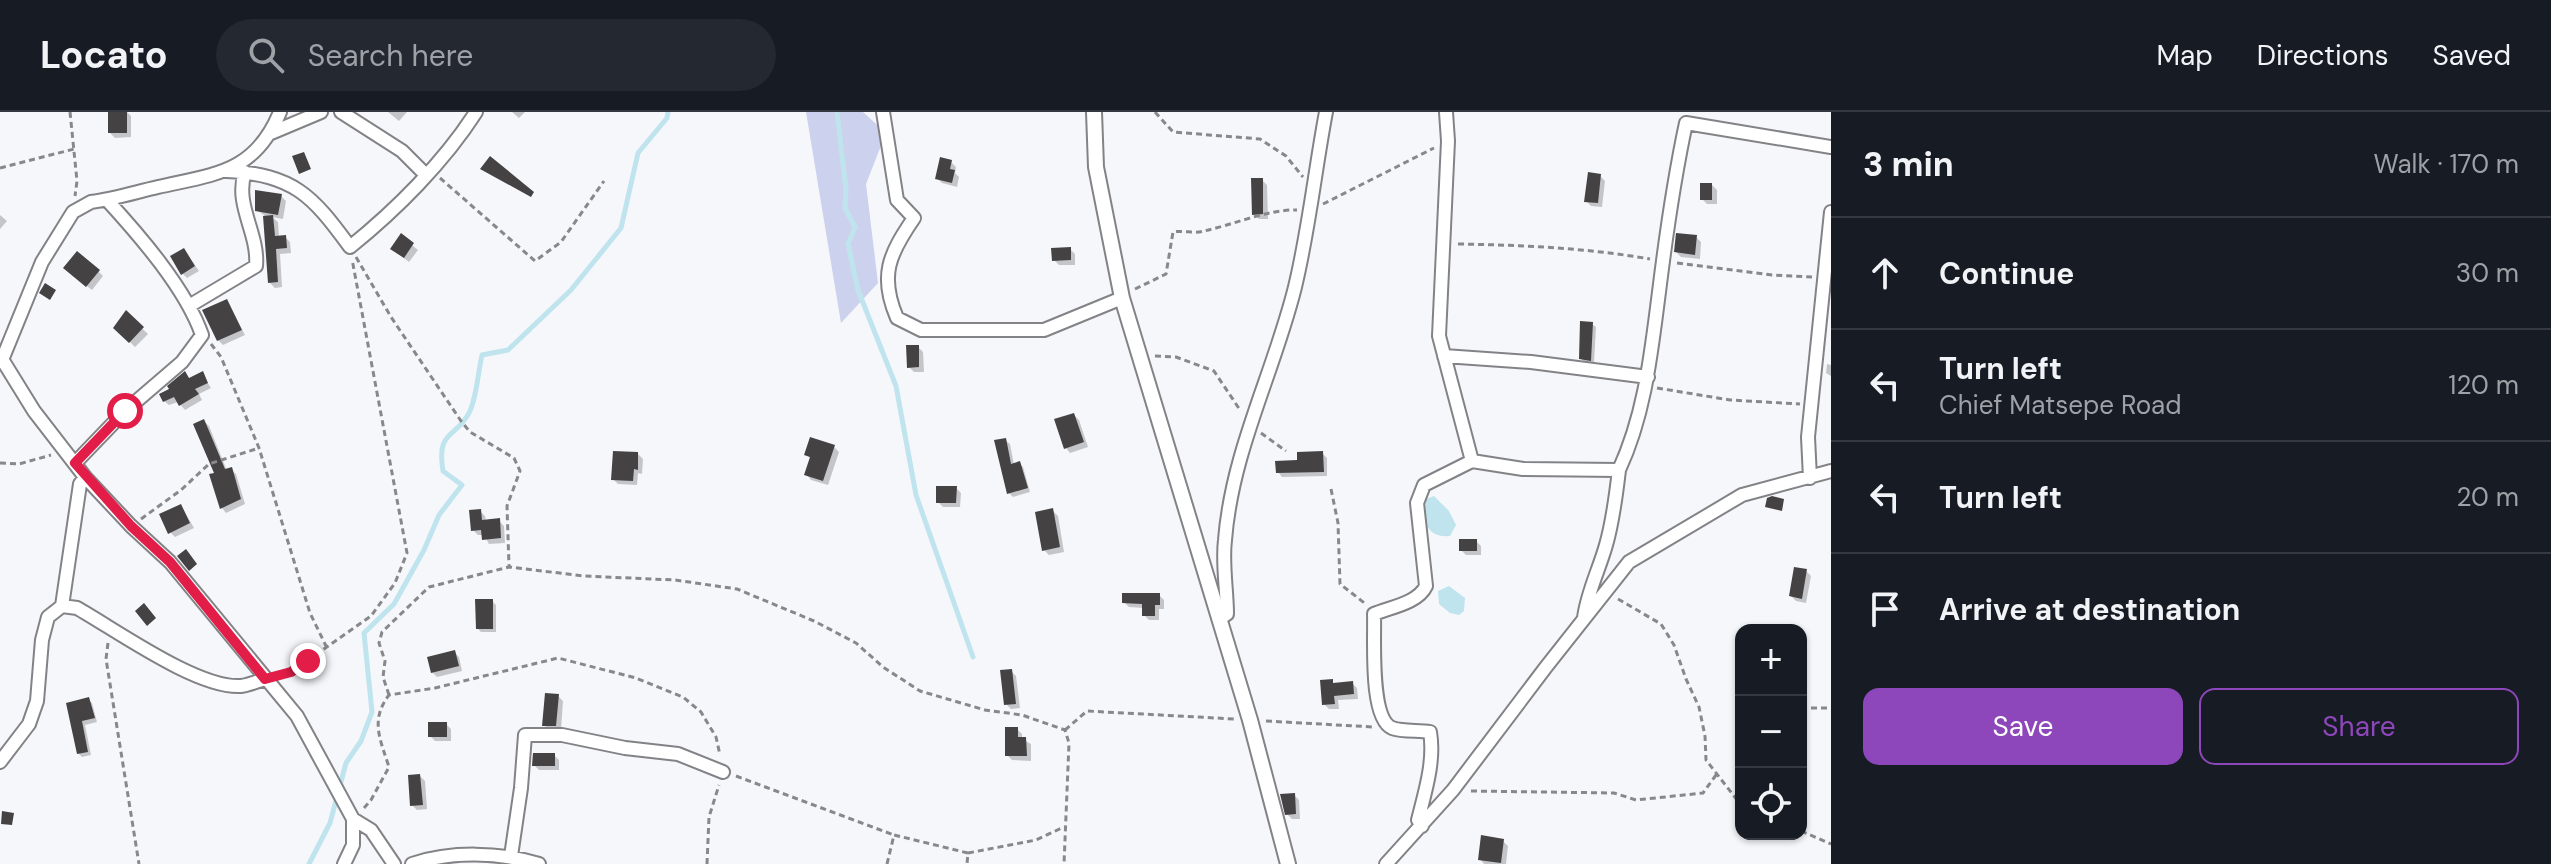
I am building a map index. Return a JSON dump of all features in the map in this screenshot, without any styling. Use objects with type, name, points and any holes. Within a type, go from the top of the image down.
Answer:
[{"type":"street","points":[[227,171],[252,154],[271,133],[280,112]]},
{"type":"street","points":[[271,133],[321,112]]},
{"type":"street","points":[[341,112],[402,151],[425,174]]},
{"type":"street","points":[[344,864],[353,845],[353,819],[297,716],[170,562],[85,477],[34,411],[1,358],[42,262],[73,212],[91,202],[227,171],[262,174],[290,184],[308,196],[350,247],[392,213],[460,137],[476,112]]},
{"type":"street","points":[[883,112],[897,200],[914,218],[888,260],[890,303],[897,318],[921,330],[1044,330],[1122,298]]},
{"type":"street","points":[[1094,112],[1096,167],[1122,298],[1250,720],[1288,864]]},
{"type":"street","points":[[1219,619],[1227,614],[1224,541],[1241,453],[1294,289],[1311,210],[1326,112]]},
{"type":"street","points":[[1446,112],[1448,141],[1439,336],[1472,461]]},
{"type":"street","points":[[1584,619],[1585,604],[1616,506],[1619,470],[1631,444],[1647,382],[1672,190],[1686,123],[1831,147]]},
{"type":"street","points":[[189,306],[256,266],[254,240],[242,199],[241,184],[245,172]]},
{"type":"street","points":[[75,463],[125,411],[182,362],[202,335],[189,306],[138,234],[107,200]]},
{"type":"street","points":[[1810,478],[1808,437],[1831,212]]},
{"type":"street","points":[[1444,356],[1531,362],[1647,382]]},
{"type":"street","points":[[1422,826],[1418,820],[1430,759],[1430,732],[1392,728],[1380,716],[1376,701],[1374,614],[1416,598],[1426,586],[1417,503],[1424,485],[1472,461],[1523,469],[1619,470]]},
{"type":"street","points":[[1386,864],[1453,790],[1629,562],[1742,495],[1831,471]]},
{"type":"street","points":[[0,762],[29,724],[37,701],[45,628],[48,617],[62,606],[80,484],[85,477]]},
{"type":"street","points":[[62,606],[77,608],[161,658],[212,681],[241,686],[265,679]]},
{"type":"street","points":[[511,856],[525,735],[562,735],[625,748],[678,754],[723,772]]},
{"type":"street","points":[[353,819],[371,830],[394,864]]},
{"type":"street","points":[[412,864],[428,859],[511,856],[539,864]]},
{"type":"path","points":[[70,112],[77,181],[73,212]]},
{"type":"path","points":[[1155,112],[1173,132],[1260,139],[1286,156],[1312,189]]},
{"type":"path","points":[[1122,298],[1166,274],[1173,232],[1186,230],[1202,233],[1280,210],[1311,210],[1448,141]]},
{"type":"path","points":[[0,168],[75,149]]},
{"type":"path","points":[[425,174],[439,178],[535,261],[561,242],[604,181]]},
{"type":"path","points":[[1443,244],[1559,247],[1772,275],[1824,277]]},
{"type":"path","points":[[350,247],[391,317],[461,421],[470,432],[514,458],[520,471],[507,506],[509,567]]},
{"type":"path","points":[[265,679],[291,672],[371,616],[395,583],[407,553],[350,247]]},
{"type":"path","points":[[202,335],[221,357],[259,448],[310,613],[326,646]]},
{"type":"path","points":[[1139,356],[1176,357],[1214,371],[1250,424],[1286,451]]},
{"type":"path","points":[[1647,382],[1730,400],[1812,405]]},
{"type":"path","points":[[0,463],[19,464],[56,454],[62,448]]},
{"type":"path","points":[[131,526],[181,490],[209,464],[259,448]]},
{"type":"path","points":[[1331,489],[1338,523],[1340,584],[1357,600],[1370,606],[1374,614]]},
{"type":"path","points":[[389,695],[383,677],[385,661],[379,643],[382,632],[429,587],[509,567],[584,576],[675,580],[737,589],[814,621],[856,643],[883,667],[920,691],[985,710],[1022,715],[1065,730]]},
{"type":"path","points":[[1606,592],[1661,624],[1674,645],[1699,707],[1706,760],[1735,798]]},
{"type":"path","points":[[116,630],[108,642],[106,659],[139,864]]},
{"type":"path","points":[[353,819],[371,800],[389,767],[377,722],[379,709],[389,695],[435,688],[558,658],[636,678],[683,697],[701,712],[716,737],[723,772],[709,817],[707,864]]},
{"type":"path","points":[[1807,708],[1831,708]]},
{"type":"path","points":[[1065,730],[1087,711],[1392,728]]},
{"type":"path","points":[[1064,864],[1069,743],[1065,730]]},
{"type":"path","points":[[723,772],[894,835],[968,853],[1036,840],[1065,827]]},
{"type":"path","points":[[1453,790],[1614,793],[1636,800],[1703,793],[1716,775]]},
{"type":"path","points":[[1807,834],[1831,844]]},
{"type":"path","points":[[887,864],[894,835]]},
{"type":"path","points":[[967,864],[968,853]]},
{"type":"shaded area","points":[[806,112],[863,112],[886,133],[866,184],[878,283],[841,323]]},
{"type":"shaded area","points":[[1434,496],[1449,511],[1456,525],[1450,536],[1436,534],[1427,527],[1424,500]]},
{"type":"shaded area","points":[[1449,586],[1465,598],[1464,611],[1459,615],[1450,613],[1439,604],[1438,591]]},
{"type":"building","points":[[108,112],[127,112],[127,133],[108,133]]},
{"type":"building","points":[[304,152],[311,169],[299,174],[292,156]]},
{"type":"building","points":[[490,156],[534,192],[531,197],[480,169]]},
{"type":"building","points":[[940,157],[952,160],[950,169],[955,170],[952,183],[935,179]]},
{"type":"building","points":[[1588,172],[1601,174],[1598,203],[1584,202]]},
{"type":"building","points":[[1251,178],[1263,178],[1263,214],[1252,215]]},
{"type":"building","points":[[1700,183],[1712,183],[1712,200],[1700,200]]},
{"type":"building","points":[[255,190],[282,194],[278,215],[255,211]]},
{"type":"building","points":[[273,215],[275,236],[286,235],[287,248],[276,249],[278,282],[268,283],[263,216]]},
{"type":"building","points":[[401,233],[414,243],[404,258],[390,249]]},
{"type":"building","points":[[1676,233],[1697,235],[1695,255],[1674,252]]},
{"type":"building","points":[[1071,247],[1071,260],[1052,261],[1051,248]]},
{"type":"building","points":[[184,248],[195,266],[181,275],[170,256]]},
{"type":"building","points":[[77,251],[100,270],[86,287],[63,268]]},
{"type":"building","points":[[45,283],[56,290],[50,300],[39,293]]},
{"type":"building","points":[[227,299],[242,330],[217,341],[202,310]]},
{"type":"building","points":[[126,310],[144,327],[129,343],[113,328]]},
{"type":"building","points":[[1580,321],[1593,322],[1591,361],[1579,359]]},
{"type":"building","points":[[906,345],[919,345],[919,367],[907,368]]},
{"type":"building","points":[[185,371],[189,378],[203,371],[208,383],[195,389],[199,394],[179,406],[174,397],[163,402],[159,394],[169,389],[167,386]]},
{"type":"building","points":[[1074,413],[1084,442],[1064,449],[1054,419]]},
{"type":"building","points":[[204,419],[225,469],[232,467],[241,499],[220,509],[209,474],[214,473],[193,424]]},
{"type":"building","points":[[810,437],[835,445],[823,481],[804,475],[810,457],[804,455]]},
{"type":"building","points":[[1006,438],[1011,464],[1020,461],[1028,488],[1007,494],[994,440]]},
{"type":"building","points":[[613,451],[638,452],[638,470],[634,469],[633,481],[611,480]]},
{"type":"building","points":[[1323,451],[1324,472],[1276,473],[1275,461],[1297,460],[1297,452]]},
{"type":"building","points":[[936,486],[957,486],[956,503],[936,503]]},
{"type":"building","points":[[1767,498],[1784,499],[1782,511],[1765,507]]},
{"type":"building","points":[[181,504],[190,523],[168,534],[159,514]]},
{"type":"building","points":[[1053,508],[1060,547],[1042,551],[1035,512]]},
{"type":"building","points":[[481,509],[482,520],[500,518],[501,538],[482,540],[481,530],[471,531],[469,510]]},
{"type":"building","points":[[1459,539],[1477,539],[1477,551],[1459,551]]},
{"type":"building","points":[[186,549],[197,564],[189,571],[177,556]]},
{"type":"building","points":[[1794,567],[1807,569],[1802,599],[1789,596]]},
{"type":"building","points":[[1122,593],[1160,593],[1160,605],[1155,605],[1155,616],[1142,616],[1142,604],[1122,603]]},
{"type":"building","points":[[475,599],[493,599],[493,629],[476,629]]},
{"type":"building","points":[[144,603],[156,618],[147,626],[135,611]]},
{"type":"building","points":[[455,650],[459,666],[431,673],[427,657]]},
{"type":"building","points":[[1012,669],[1016,704],[1004,705],[1000,670]]},
{"type":"building","points":[[1333,679],[1333,683],[1353,681],[1354,694],[1334,696],[1335,704],[1322,705],[1320,680]]},
{"type":"building","points":[[545,693],[559,694],[556,726],[542,726]]},
{"type":"building","points":[[89,697],[95,718],[82,721],[88,752],[77,754],[66,703]]},
{"type":"building","points":[[428,722],[447,722],[447,737],[428,737]]},
{"type":"building","points":[[1005,727],[1018,727],[1018,737],[1026,737],[1027,756],[1005,756]]},
{"type":"building","points":[[533,753],[555,753],[555,766],[532,766]]},
{"type":"building","points":[[420,774],[423,805],[410,806],[408,775]]},
{"type":"building","points":[[1295,793],[1296,814],[1285,815],[1280,794]]},
{"type":"building","points":[[2,811],[14,813],[12,825],[1,824]]},
{"type":"building","points":[[1481,835],[1504,839],[1501,863],[1478,860]]},
{"type":"waterway","points":[[309,864],[330,823],[346,763],[361,741],[372,712],[364,633],[394,604],[424,550],[439,515],[462,485],[443,471],[442,447],[470,411],[482,355],[508,350],[571,290],[621,228],[638,153],[667,118],[668,112]]},
{"type":"waterway","points":[[837,112],[846,190],[845,208],[855,227],[848,244],[858,290],[896,386],[916,495],[973,657]]},
{"type":"route","points":[[125,411],[75,463],[85,477],[170,562],[265,679],[291,672],[308,661]]}]
